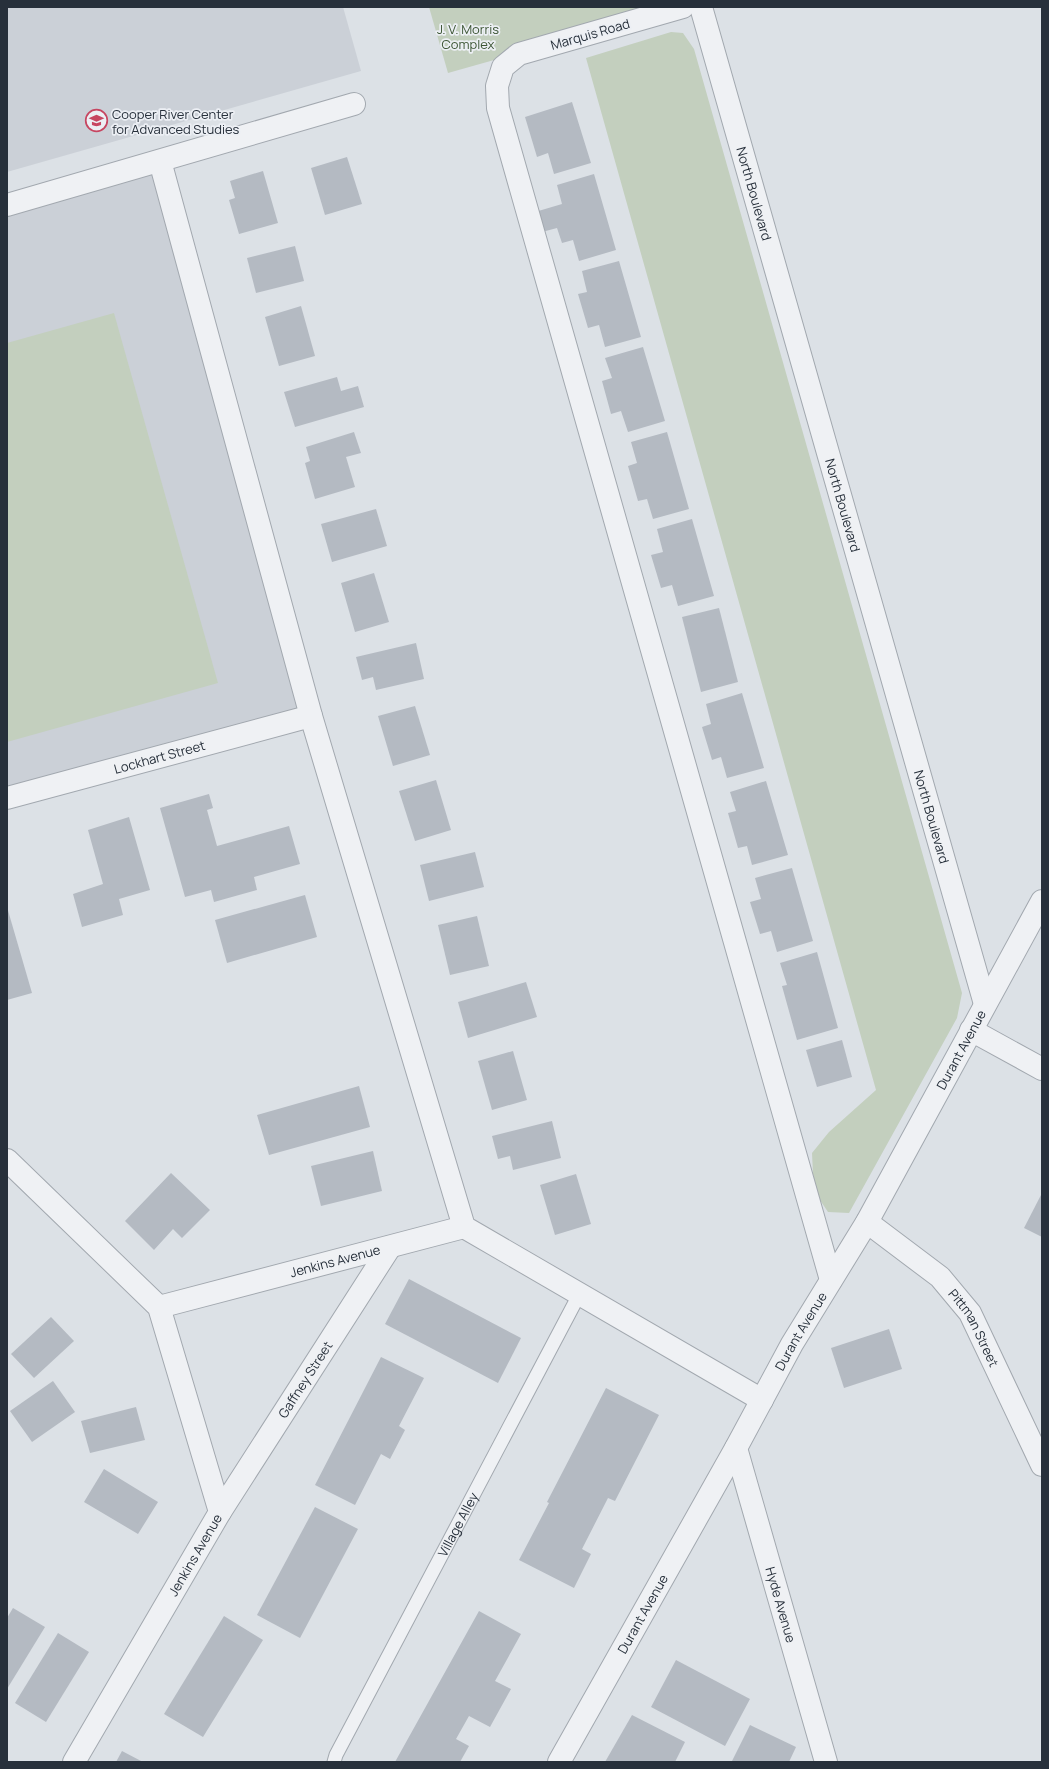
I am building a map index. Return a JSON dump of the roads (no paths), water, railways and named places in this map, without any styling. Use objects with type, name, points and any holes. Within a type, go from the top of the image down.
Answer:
[{"type":"street","name":"Marquis Road","points":[[683,7],[519,54],[503,67],[497,86],[498,108],[831,1280]]},
{"type":"street","name":"North Boulevard","points":[[701,7],[984,1004]]},
{"type":"street","points":[[7,204],[354,104]]},
{"type":"street","points":[[160,161],[311,716],[464,1227],[762,1400]]},
{"type":"street","name":"Lockhart Street","points":[[7,798],[311,716]]},
{"type":"street","name":"Durant Avenue","points":[[559,1762],[736,1448],[792,1344],[867,1222],[972,1030],[984,1004],[1042,901]]},
{"type":"street","points":[[972,1030],[1042,1069]]},
{"type":"street","name":"Jenkins Avenue","points":[[7,1160],[159,1307],[220,1512],[74,1762]]},
{"type":"street","name":"Pittman Street","points":[[867,1222],[940,1277],[970,1313],[1042,1465]]},
{"type":"street","name":"Jenkins Avenue","points":[[159,1307],[464,1227]]},
{"type":"street","name":"Gaffney Street","points":[[220,1512],[390,1247]]},
{"type":"street","name":"Hyde Avenue","points":[[736,1448],[826,1762]]},
{"type":"lane","name":"Village Alley","points":[[333,1760],[580,1294]]},
{"type":"place","name":"Cooper River Center for Advanced Studies","points":[[96,121]]},
{"type":"park label","name":"J. V. Morris Complex","points":[[468,36]]}]
